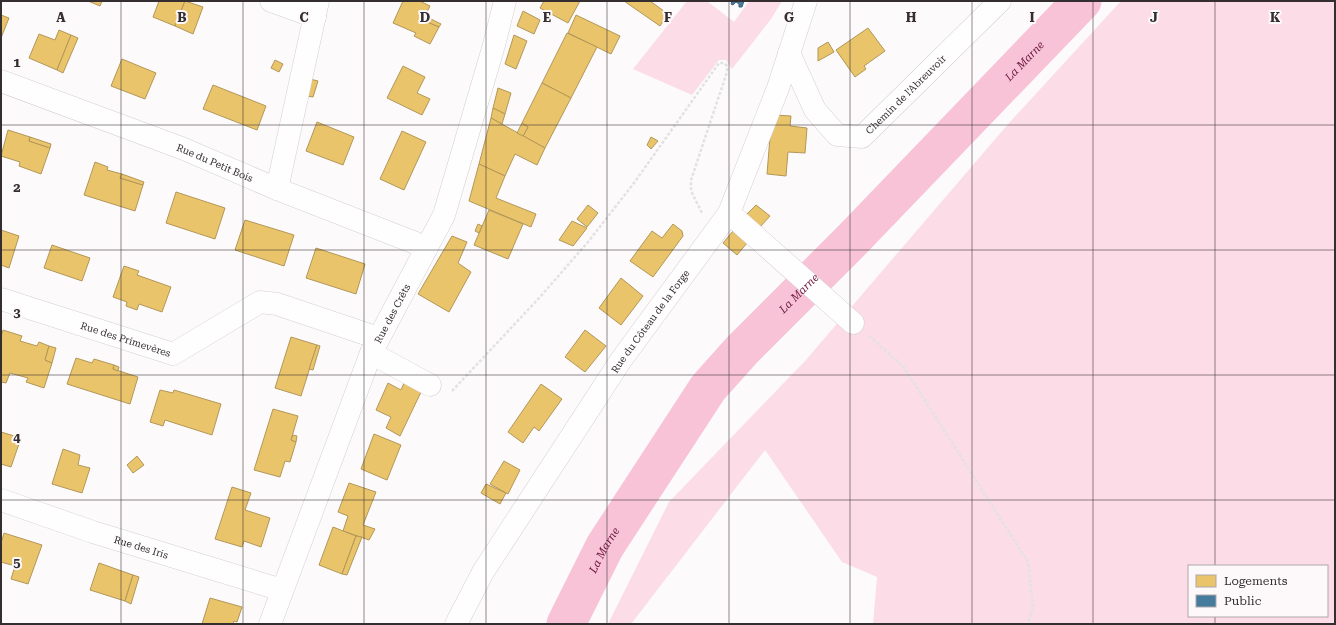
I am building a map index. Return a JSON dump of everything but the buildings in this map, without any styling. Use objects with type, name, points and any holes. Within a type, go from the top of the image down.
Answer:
[{"type":"street","points":[[271,1],[317,9],[277,189]]},
{"type":"street","name":"Rue des Crêts","points":[[270,624],[374,345],[444,215],[494,45],[505,1]]},
{"type":"street","name":"Rue du Côteau de la Forge","points":[[456,624],[483,572],[621,360],[723,221],[778,88],[806,1]]},
{"type":"street","name":"Chemin de l'Abreuvoir","points":[[789,53],[815,110],[837,135],[862,137],[1000,1]]},
{"type":"street","name":"Rue du Petit Bois","points":[[1,81],[184,149],[277,189],[413,242],[426,249]]},
{"type":"street","points":[[723,221],[758,239],[853,323]]},
{"type":"street","name":"Rue des Primevères","points":[[1,299],[173,354],[260,302],[277,304],[374,345],[430,385]]},
{"type":"street","name":"Rue des Iris","points":[[1,500],[93,532],[282,590]]},
{"type":"path","points":[[430,385],[443,392],[452,391],[540,297],[588,242],[634,183],[719,63],[724,63],[727,66],[727,72],[691,180],[691,191],[703,215],[723,221]]},
{"type":"path","points":[[853,323],[903,366],[1028,562],[1033,608],[1028,624]]},
{"type":"shaded area","points":[[687,1],[707,1],[734,22],[749,1],[782,1],[771,19],[732,69],[726,60],[719,60],[692,95],[633,69]]},
{"type":"shaded area","points":[[1121,1],[1335,1],[1335,624],[873,624],[877,577],[842,562],[765,450],[631,624],[608,624],[669,502],[805,361],[1009,123]]},
{"type":"waterway","name":"La Marne","points":[[566,624],[605,546],[708,388],[742,350],[852,240],[1082,1]]}]
